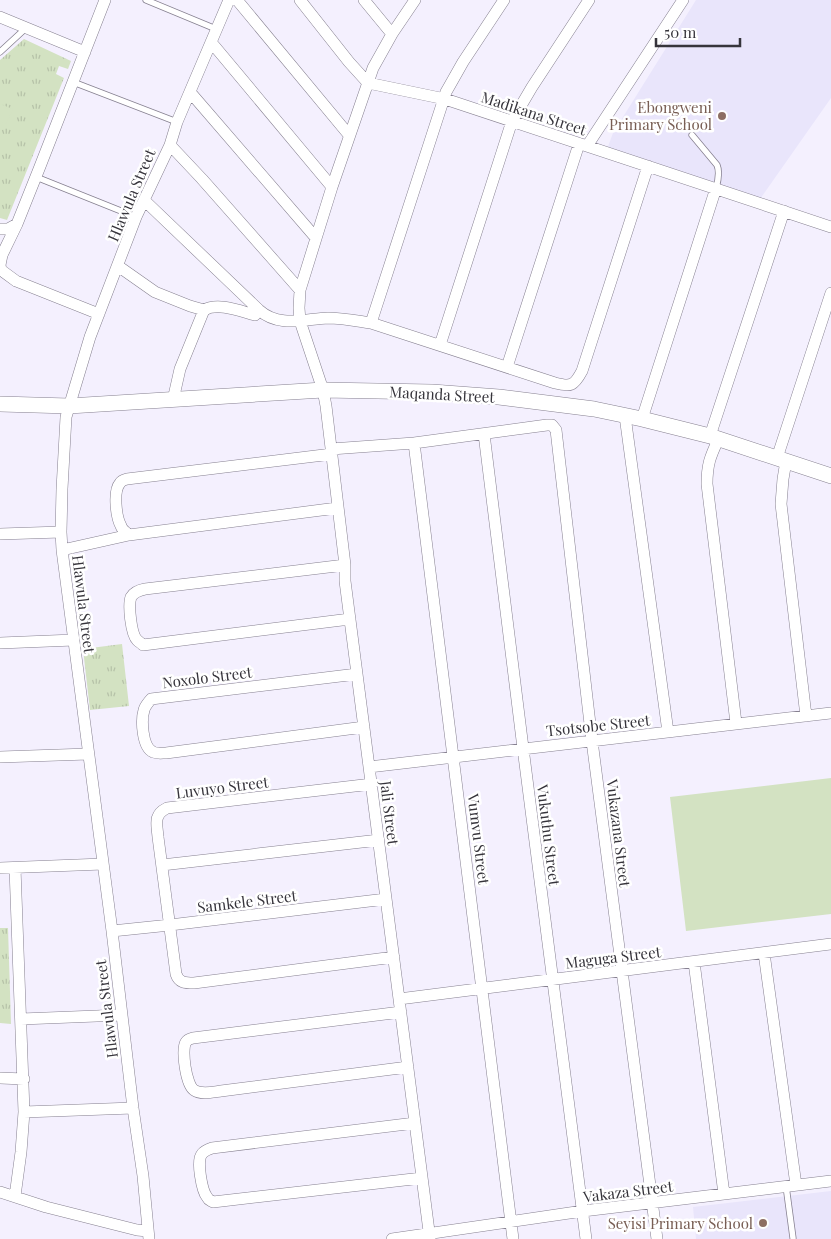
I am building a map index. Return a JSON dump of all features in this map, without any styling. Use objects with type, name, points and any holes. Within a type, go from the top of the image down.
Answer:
[{"type":"street","points":[[99,314],[16,281],[1,270],[0,265],[2,255],[36,177],[105,0]]},
{"type":"street","name":"Hlawula Street","points":[[148,1235],[143,1176],[62,550],[62,489],[66,417],[90,337],[136,217],[170,145],[177,122],[229,0]]},
{"type":"street","points":[[238,0],[349,135]]},
{"type":"street","points":[[300,0],[368,83]]},
{"type":"street","points":[[364,0],[392,34]]},
{"type":"street","name":"Jali Street","points":[[415,0],[378,57],[368,83],[349,135],[300,290],[299,308],[300,321],[322,390],[332,452],[350,619],[430,1237]]},
{"type":"street","points":[[371,323],[450,85],[504,0]]},
{"type":"street","points":[[440,345],[512,121],[589,0]]},
{"type":"street","points":[[507,367],[583,145],[683,0]]},
{"type":"street","points":[[0,17],[85,52]]},
{"type":"street","points":[[211,42],[332,187]]},
{"type":"street","name":"Madikana Street","points":[[368,83],[445,100],[831,226]]},
{"type":"street","points":[[190,92],[316,238]]},
{"type":"street","points":[[170,145],[300,290]]},
{"type":"street","points":[[144,200],[259,310],[270,318],[300,321],[341,318],[371,323],[555,383],[569,385],[577,380],[582,371],[648,166]]},
{"type":"street","points":[[642,419],[716,188]]},
{"type":"street","points":[[736,723],[706,484],[707,468],[714,438],[784,211]]},
{"type":"street","points":[[0,229],[8,229],[17,224]]},
{"type":"street","points":[[118,266],[155,292],[204,310]]},
{"type":"street","points":[[806,716],[781,504],[783,479],[781,459],[831,293]]},
{"type":"street","points":[[172,400],[180,369],[204,310],[217,306],[254,314],[259,310]]},
{"type":"street","name":"Maqanda Street","points":[[0,404],[69,406],[322,390],[432,392],[499,397],[594,409],[642,419],[714,438],[831,476]]},
{"type":"street","name":"Maqanda Street","points":[[0,412],[44,406]]},
{"type":"street","points":[[626,416],[668,732]]},
{"type":"street","name":"Vukazana Street","points":[[484,434],[547,424],[556,430],[592,741],[656,1239]]},
{"type":"street","points":[[129,534],[123,530],[120,524],[116,501],[118,486],[120,482],[127,479],[484,434]]},
{"type":"street","name":"Vukuthu Street","points":[[484,434],[586,1239]]},
{"type":"street","name":"Vumvu Street","points":[[414,443],[513,1239]]},
{"type":"street","points":[[62,550],[129,534],[338,508]]},
{"type":"street","points":[[0,534],[61,532]]},
{"type":"street","points":[[345,565],[145,589],[134,593],[130,610],[134,634],[138,642],[144,645],[350,619]]},
{"type":"street","points":[[0,644],[74,640]]},
{"type":"street","name":"Noxolo Street","points":[[357,674],[151,699],[144,711],[143,731],[145,742],[149,749],[153,752],[166,753],[364,727]]},
{"type":"street","name":"Tsotsobe Street","points":[[369,767],[831,713]]},
{"type":"street","points":[[0,757],[88,754]]},
{"type":"street","name":"Luvuyo Street","points":[[372,784],[167,808],[159,813],[156,820],[176,974],[179,980],[185,983],[202,982],[394,957]]},
{"type":"street","points":[[162,865],[379,840]]},
{"type":"street","points":[[0,868],[103,864]]},
{"type":"street","points":[[15,868],[24,1079],[22,1152],[15,1196]]},
{"type":"street","name":"Samkele Street","points":[[112,931],[170,926],[386,899]]},
{"type":"street","name":"Maguga Street","points":[[399,999],[831,944]]},
{"type":"street","points":[[764,953],[791,1186]]},
{"type":"street","points":[[694,962],[724,1194]]},
{"type":"street","points":[[401,1012],[193,1038],[185,1044],[185,1059],[189,1082],[192,1088],[199,1092],[221,1091],[408,1067]]},
{"type":"street","points":[[21,1019],[122,1015]]},
{"type":"street","points":[[0,1078],[24,1079]]},
{"type":"street","points":[[24,1112],[133,1108]]},
{"type":"street","points":[[415,1123],[212,1148],[201,1154],[199,1165],[204,1191],[208,1199],[213,1202],[422,1178]]},
{"type":"street","name":"Vakaza Street","points":[[392,1239],[430,1237],[511,1221],[831,1181]]},
{"type":"street","points":[[0,1192],[46,1207],[137,1230],[148,1235]]},
{"type":"lane","points":[[146,0],[216,29]]},
{"type":"lane","points":[[0,52],[26,28]]},
{"type":"lane","points":[[74,82],[177,122]]},
{"type":"lane","points":[[692,135],[717,165],[718,180],[716,188]]},
{"type":"lane","points":[[36,177],[136,217]]},
{"type":"lane","points":[[791,1186],[793,1238]]},
{"type":"shaded area","name":"Ebongweni Primary School","points":[[696,0],[831,0],[831,98],[758,202],[606,152],[613,133]]},
{"type":"shaded area","name":"Seyisi Primary School","points":[[831,1191],[831,1239],[696,1239],[693,1207]]},
{"type":"green space","points":[[24,39],[71,61],[68,69],[59,66],[56,74],[64,78],[7,220],[0,218],[0,60]]},
{"type":"green space","points":[[0,104],[13,109],[6,124],[0,122]]},
{"type":"green space","points":[[122,644],[129,706],[90,710],[83,649]]},
{"type":"green space","points":[[831,778],[831,914],[686,931],[670,797]]},
{"type":"green space","points":[[0,928],[8,928],[11,1024],[0,1023]]},
{"type":"place","name":"Ebongweni Primary School","points":[[722,116]]},
{"type":"place","name":"Seyisi Primary School","points":[[763,1223]]}]
